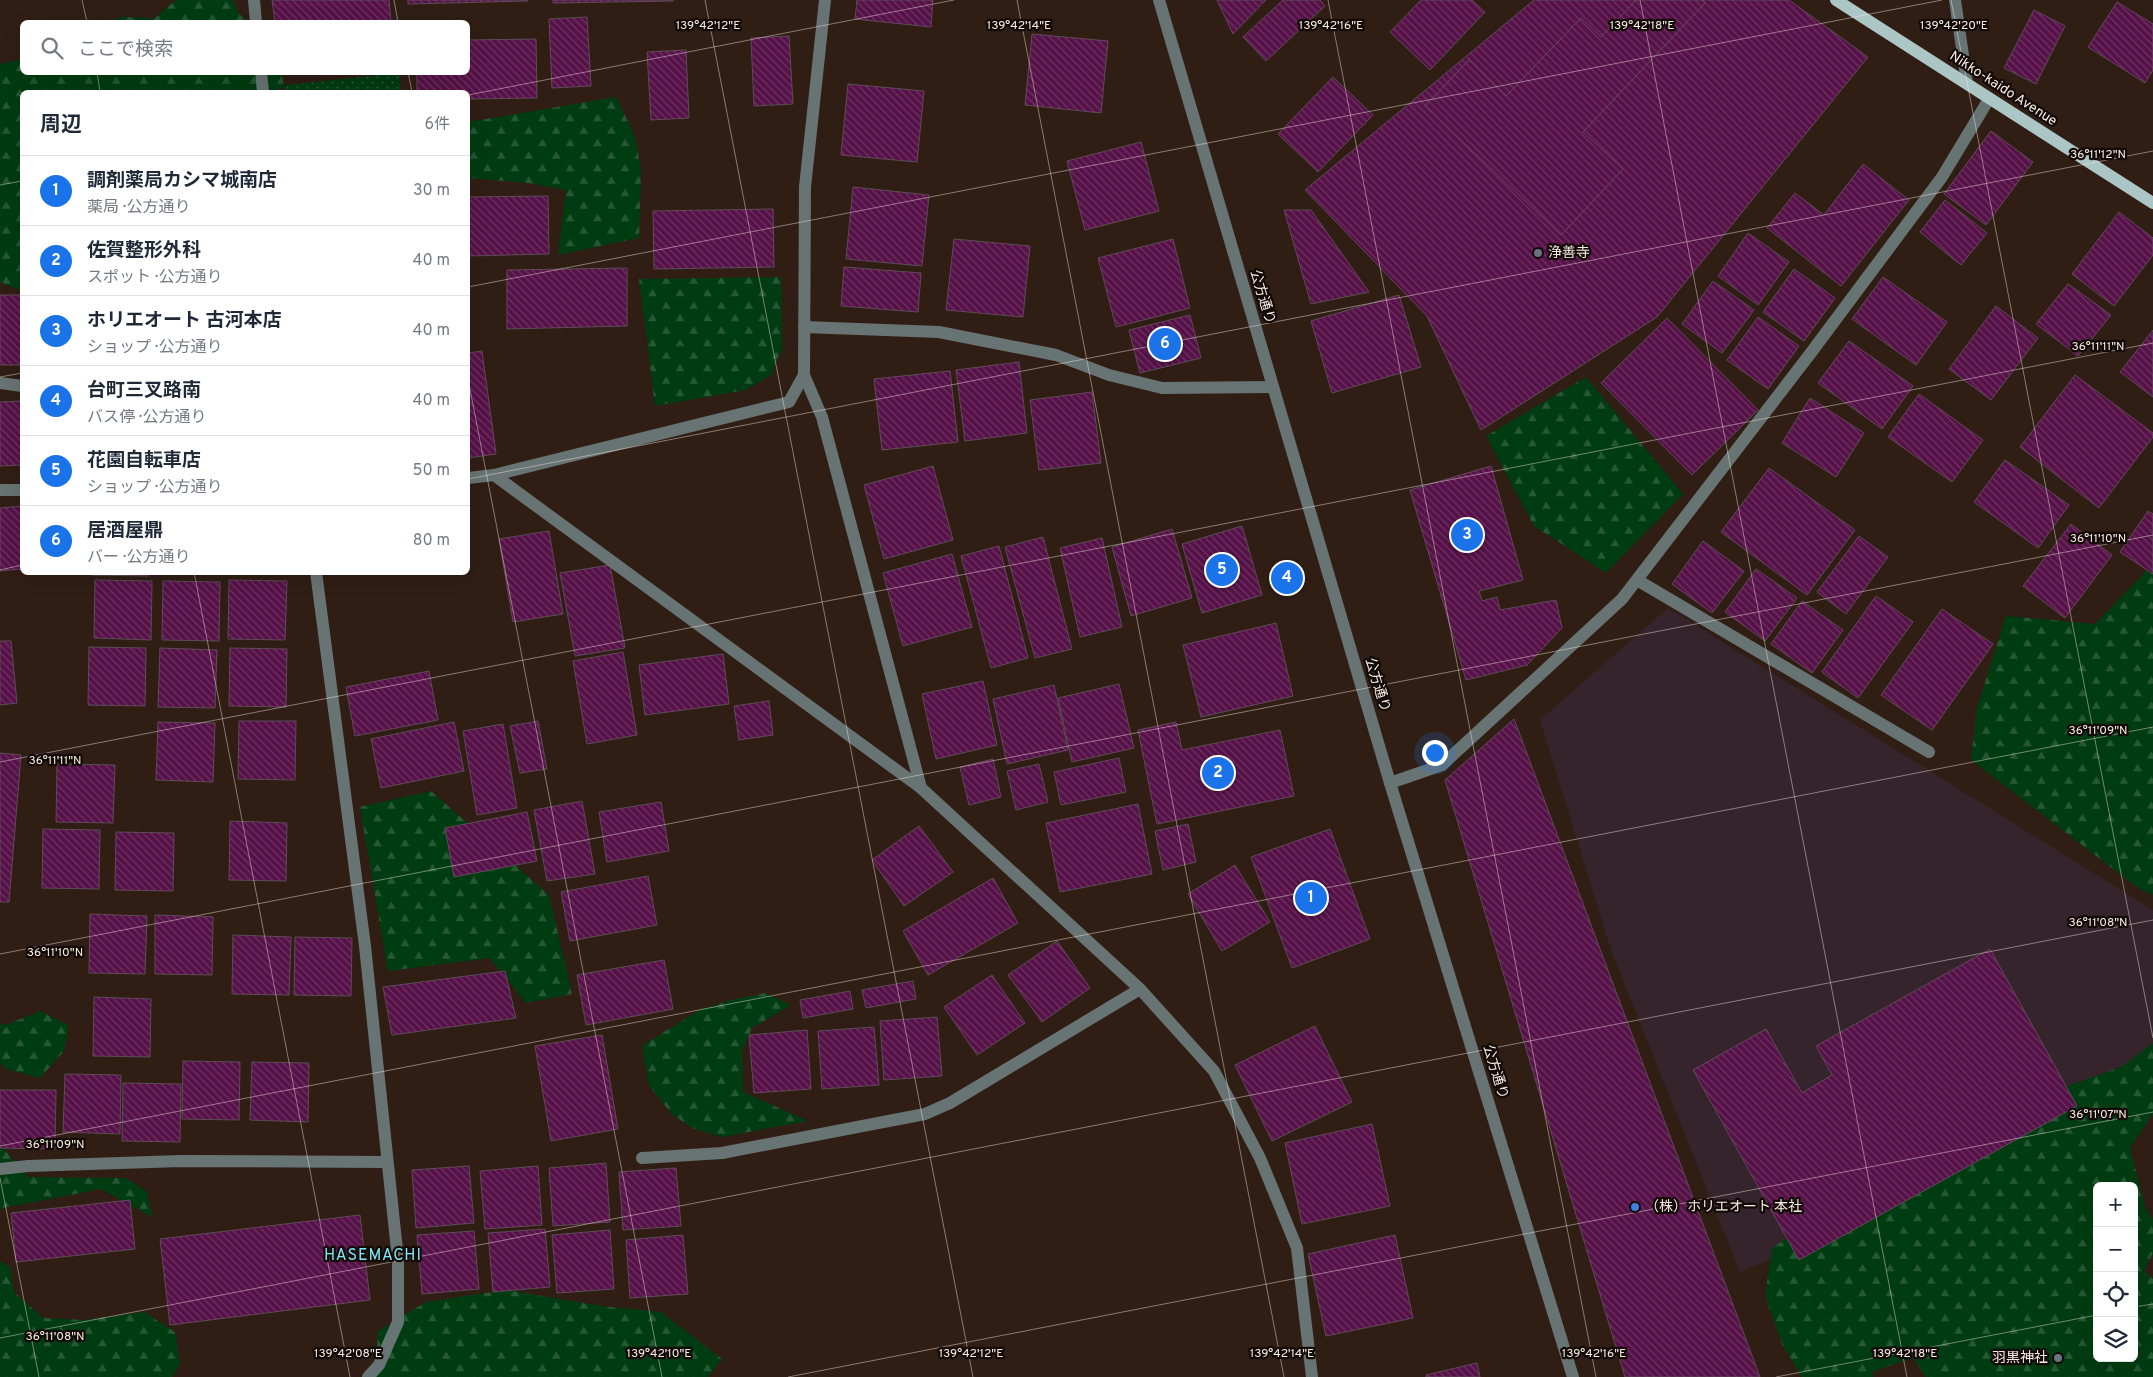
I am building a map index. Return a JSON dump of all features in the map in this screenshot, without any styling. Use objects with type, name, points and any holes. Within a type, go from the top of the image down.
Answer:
[{"type":"main road","name":"Nikko-kaido Avenue","points":[[1836,0],[2153,203]]},
{"type":"street","points":[[254,0],[256,20]]},
{"type":"street","points":[[825,0],[805,187],[804,375],[822,417],[921,788]]},
{"type":"street","name":"公方通り","points":[[1158,0],[1390,782],[1573,1377]]},
{"type":"street","points":[[1956,0],[1967,83]]},
{"type":"street","points":[[261,75],[263,90]]},
{"type":"street","points":[[1390,782],[1442,765],[1622,599],[1810,354],[1942,177],[1989,99]]},
{"type":"street","points":[[804,327],[939,332],[1056,355],[1109,375],[1162,388],[1273,387]]},
{"type":"street","points":[[470,478],[494,475],[789,402],[804,375]]},
{"type":"street","points":[[0,383],[20,386]]},
{"type":"street","points":[[494,475],[921,788],[1140,989],[1214,1071],[1260,1158],[1297,1248],[1312,1377]]},
{"type":"street","points":[[0,490],[20,490]]},
{"type":"street","points":[[316,575],[365,946],[398,1260],[398,1322],[379,1365],[368,1377]]},
{"type":"street","points":[[1637,580],[1930,752]]},
{"type":"street","points":[[642,1158],[722,1153],[925,1114],[950,1102],[1140,989]]},
{"type":"street","points":[[0,1169],[28,1166],[181,1161],[387,1162]]},
{"type":"shaded area","points":[[1668,608],[2153,910],[2153,1062],[2112,1113],[1740,1272],[1611,950],[1540,720]]},
{"type":"green space","points":[[176,0],[233,0],[238,13],[247,20],[114,20],[122,17],[155,18]]},
{"type":"green space","points":[[20,59],[20,75],[282,75],[284,85],[279,90],[20,90],[20,290],[0,282],[0,64]]},
{"type":"green space","points":[[380,75],[399,75],[401,90],[285,90],[284,85]]},
{"type":"green space","points":[[616,97],[635,136],[641,170],[639,238],[558,255],[566,190],[528,183],[470,178],[470,122]]},
{"type":"green space","points":[[781,277],[782,348],[771,375],[746,390],[655,406],[639,279]]},
{"type":"green space","points":[[1586,377],[1683,494],[1606,573],[1534,526],[1486,436]]},
{"type":"green space","points":[[2153,564],[2153,895],[2138,888],[1971,760],[1977,708],[2006,616],[2095,624]]},
{"type":"green space","points":[[431,791],[549,895],[572,994],[526,1003],[490,958],[388,971],[360,807]]},
{"type":"green space","points":[[765,993],[791,1005],[752,1028],[742,1050],[743,1092],[808,1121],[722,1137],[692,1128],[672,1114],[649,1086],[642,1046],[699,1010],[731,1000]]},
{"type":"green space","points":[[41,1011],[69,1026],[64,1051],[40,1078],[7,1069],[0,1063],[0,1024],[5,1025]]},
{"type":"green space","points":[[2153,1043],[2153,1113],[2130,1148],[2145,1207],[2153,1220],[2153,1253],[2144,1271],[2153,1279],[2153,1377],[1926,1377],[1913,1358],[1874,1371],[1873,1377],[1802,1377],[1782,1344],[1765,1296],[1772,1248],[1837,1205],[2026,1097],[2077,1083],[2123,1066]]},
{"type":"green space","points":[[0,1144],[28,1177],[126,1178],[147,1192],[152,1217],[101,1189],[2,1208],[0,1212]]},
{"type":"green space","points":[[0,1261],[10,1267],[14,1292],[43,1318],[84,1320],[144,1312],[175,1332],[180,1364],[172,1377],[0,1377]]},
{"type":"green space","points":[[506,1290],[601,1306],[661,1312],[722,1359],[708,1377],[375,1377],[378,1331],[426,1302]]},
{"type":"building","points":[[272,0],[389,0],[391,20],[275,20]]},
{"type":"building","points":[[408,0],[528,0],[528,1],[408,4]]},
{"type":"building","points":[[553,0],[673,0],[673,1],[553,3]]},
{"type":"building","points":[[857,0],[933,0],[931,27],[855,19]]},
{"type":"building","points":[[1217,0],[1266,0],[1233,34]]},
{"type":"building","points":[[1283,0],[1320,0],[1325,6],[1266,61],[1243,37]]},
{"type":"building","points":[[1421,0],[1472,0],[1485,12],[1430,70],[1390,32]]},
{"type":"building","name":"浄善寺","points":[[1534,0],[1789,0],[1868,57],[1657,317],[1481,430],[1427,316],[1305,190]]},
{"type":"building","points":[[1636,0],[1702,0],[1705,3],[1583,132],[1623,169],[1561,235],[1425,106],[1469,60],[1506,96],[1581,18],[1601,37]]},
{"type":"building","points":[[2117,2],[2153,24],[2153,70],[2145,83],[2088,47]]},
{"type":"building","points":[[2034,10],[2065,26],[2036,84],[2004,68]]},
{"type":"building","points":[[587,17],[591,86],[552,88],[549,19]]},
{"type":"building","points":[[1032,34],[1108,41],[1101,113],[1025,105]]},
{"type":"building","points":[[789,36],[793,104],[754,106],[751,38]]},
{"type":"building","points":[[536,39],[537,98],[470,99],[470,90],[417,90],[417,75],[470,75],[470,40]]},
{"type":"building","points":[[686,50],[689,118],[651,120],[647,52]]},
{"type":"building","points":[[1333,77],[1373,115],[1318,172],[1278,134]]},
{"type":"building","points":[[848,84],[924,91],[917,162],[841,155]]},
{"type":"building","points":[[1991,131],[2033,162],[1986,225],[1944,194]]},
{"type":"building","points":[[1141,142],[1159,211],[1085,230],[1067,161]]},
{"type":"building","points":[[1863,164],[1909,200],[1841,286],[1767,228],[1795,193],[1824,215]]},
{"type":"building","points":[[853,187],[929,195],[922,266],[846,259]]},
{"type":"building","points":[[548,196],[549,254],[470,256],[470,197]]},
{"type":"building","points":[[1945,200],[1987,233],[1961,265],[1920,232]]},
{"type":"building","points":[[773,209],[774,267],[654,269],[653,211]]},
{"type":"building","points":[[1284,210],[1311,210],[1369,292],[1311,304]]},
{"type":"building","points":[[2119,212],[2153,238],[2153,255],[2114,306],[2072,274]]},
{"type":"building","points":[[1748,233],[1789,262],[1758,305],[1718,276]]},
{"type":"building","points":[[954,239],[1030,246],[1023,317],[946,310]]},
{"type":"building","points":[[1173,239],[1190,308],[1116,327],[1098,258]]},
{"type":"building","points":[[844,267],[921,273],[918,312],[841,306]]},
{"type":"building","points":[[627,268],[627,326],[507,329],[507,270]]},
{"type":"building","points":[[1794,269],[1835,298],[1804,341],[1763,312]]},
{"type":"building","points":[[1883,277],[1947,322],[1916,365],[1852,319]]},
{"type":"building","points":[[1713,281],[1754,310],[1722,353],[1682,324]]},
{"type":"building","points":[[2068,284],[2111,315],[2078,356],[2036,324]]},
{"type":"building","points":[[0,295],[20,295],[20,365],[0,365]]},
{"type":"building","points":[[1399,295],[1421,367],[1332,393],[1311,321]]},
{"type":"building","points":[[1996,306],[2038,338],[1991,400],[1949,369]]},
{"type":"building","points":[[1190,315],[1201,358],[1140,373],[1129,330]]},
{"type":"building","points":[[1758,317],[1799,346],[1768,389],[1727,360]]},
{"type":"building","points":[[1667,318],[1758,410],[1692,475],[1601,383]]},
{"type":"building","points":[[2153,330],[2153,397],[2120,372]]},
{"type":"building","points":[[1849,341],[1913,386],[1882,429],[1818,383]]},
{"type":"building","points":[[482,351],[496,454],[470,458],[470,353]]},
{"type":"building","points":[[1019,362],[1027,433],[965,441],[956,370]]},
{"type":"building","points":[[950,371],[958,442],[882,450],[874,379]]},
{"type":"building","points":[[2075,375],[2153,433],[2153,437],[2099,508],[2020,447]]},
{"type":"building","points":[[1092,392],[1101,463],[1039,470],[1030,400]]},
{"type":"building","points":[[1919,394],[1983,440],[1952,482],[1888,437]]},
{"type":"building","points":[[1810,398],[1864,433],[1836,477],[1782,443]]},
{"type":"building","points":[[20,401],[20,465],[0,466],[0,402]]},
{"type":"building","points":[[2005,460],[2069,505],[2038,548],[1974,502]]},
{"type":"building","points":[[933,466],[953,540],[884,559],[864,485]]},
{"type":"building","points":[[1491,466],[1523,580],[1479,591],[1482,601],[1497,597],[1500,610],[1556,600],[1562,628],[1527,665],[1466,680],[1410,490]]},
{"type":"building","points":[[1769,468],[1855,530],[1807,595],[1721,532]]},
{"type":"building","points":[[20,506],[20,569],[0,571],[0,508]]},
{"type":"building","points":[[2148,511],[2153,514],[2153,574],[2120,552]]},
{"type":"building","points":[[2071,524],[2112,555],[2065,618],[2023,586]]},
{"type":"building","points":[[1242,526],[1262,595],[1202,613],[1182,544]]},
{"type":"building","points":[[1172,529],[1192,598],[1131,616],[1112,547]]},
{"type":"building","points":[[549,531],[563,614],[513,622],[499,539]]},
{"type":"building","points":[[1859,536],[1888,557],[1846,614],[1817,592]]},
{"type":"building","points":[[1043,537],[1072,649],[1035,658],[1005,547]]},
{"type":"building","points":[[1102,538],[1122,627],[1080,637],[1060,548]]},
{"type":"building","points":[[1703,541],[1744,571],[1712,613],[1672,584]]},
{"type":"building","points":[[999,546],[1028,658],[991,668],[961,556]]},
{"type":"building","points":[[952,554],[972,627],[903,646],[883,573]]},
{"type":"building","points":[[610,565],[625,648],[575,656],[560,573]]},
{"type":"building","points":[[1756,569],[1797,598],[1765,641],[1725,612]]},
{"type":"building","points":[[91,575],[148,575],[148,576]]},
{"type":"building","points":[[95,580],[152,581],[151,640],[94,638]]},
{"type":"building","points":[[229,580],[287,581],[285,640],[228,639]]},
{"type":"building","points":[[163,581],[220,582],[219,641],[162,640]]},
{"type":"building","points":[[1876,596],[1913,622],[1858,698],[1822,672]]},
{"type":"building","points":[[1802,601],[1843,630],[1812,673],[1771,644]]},
{"type":"building","points":[[1942,609],[1993,644],[1932,730],[1881,695]]},
{"type":"building","points":[[1276,623],[1293,696],[1201,717],[1183,645]]},
{"type":"building","points":[[0,641],[11,641],[17,703],[0,705]]},
{"type":"building","points":[[89,647],[146,648],[145,706],[88,705]]},
{"type":"building","points":[[160,648],[217,650],[215,708],[158,707]]},
{"type":"building","points":[[230,648],[287,649],[286,707],[229,706]]},
{"type":"building","points":[[623,652],[637,735],[587,744],[573,661]]},
{"type":"building","points":[[723,654],[729,704],[645,715],[639,665]]},
{"type":"building","points":[[429,671],[438,720],[355,736],[346,687]]},
{"type":"building","points":[[983,681],[997,745],[936,759],[922,694]]},
{"type":"building","points":[[1119,684],[1134,748],[1072,762],[1058,698]]},
{"type":"building","points":[[1054,685],[1068,750],[1007,764],[993,699]]},
{"type":"building","points":[[769,701],[773,735],[739,740],[734,706]]},
{"type":"building","name":"（株）ホリエオート 本社","points":[[1514,719],[1760,1377],[1625,1377],[1445,780]]},
{"type":"building","points":[[239,721],[296,721],[295,780],[238,779]]},
{"type":"building","points":[[538,721],[547,769],[520,773],[510,726]]},
{"type":"building","points":[[158,722],[215,723],[213,782],[156,780]]},
{"type":"building","points":[[454,722],[464,771],[381,788],[371,739]]},
{"type":"building","points":[[1176,722],[1182,750],[1280,730],[1294,796],[1157,824],[1138,730]]},
{"type":"building","points":[[503,724],[517,808],[477,815],[463,731]]},
{"type":"building","points":[[0,753],[21,755],[9,902],[0,902]]},
{"type":"building","points":[[1119,758],[1126,792],[1061,805],[1054,772]]},
{"type":"building","points":[[993,759],[1001,797],[969,805],[960,767]]},
{"type":"building","points":[[57,764],[115,765],[113,823],[56,822]]},
{"type":"building","points":[[1039,764],[1048,802],[1016,810],[1007,771]]},
{"type":"building","points":[[582,801],[595,874],[547,881],[534,810]]},
{"type":"building","points":[[661,802],[669,851],[607,862],[599,812]]},
{"type":"building","points":[[1138,804],[1152,874],[1060,892],[1046,823]]},
{"type":"building","points":[[527,812],[537,861],[454,877],[445,828]]},
{"type":"building","points":[[230,821],[287,823],[286,881],[229,880]]},
{"type":"building","points":[[1188,824],[1196,862],[1163,870],[1155,831]]},
{"type":"building","points":[[919,826],[953,872],[904,906],[872,860]]},
{"type":"building","points":[[43,829],[100,830],[99,889],[42,888]]},
{"type":"building","points":[[1330,829],[1370,939],[1292,968],[1251,857]]},
{"type":"building","points":[[116,832],[174,833],[173,891],[115,890]]},
{"type":"building","points":[[1235,865],[1270,922],[1222,951],[1188,894]]},
{"type":"building","points":[[648,876],[657,925],[570,941],[561,892]]},
{"type":"building","points":[[993,878],[1018,923],[928,975],[903,931]]},
{"type":"building","points":[[90,914],[147,916],[145,974],[89,973]]},
{"type":"building","points":[[155,915],[213,917],[212,975],[155,974]]},
{"type":"building","points":[[233,935],[291,937],[289,995],[232,994]]},
{"type":"building","points":[[295,937],[352,938],[351,996],[294,995]]},
{"type":"building","points":[[1057,941],[1090,988],[1042,1022],[1008,975]]},
{"type":"building","points":[[1990,949],[2077,1106],[1799,1260],[1693,1070],[1766,1029],[1802,1093],[1832,1075],[1816,1046]]},
{"type":"building","points":[[664,960],[673,1009],[586,1025],[577,975]]},
{"type":"building","points":[[505,971],[516,1018],[392,1035],[383,987]]},
{"type":"building","points":[[992,975],[1025,1023],[977,1055],[944,1007]]},
{"type":"building","points":[[913,981],[916,999],[866,1008],[862,990]]},
{"type":"building","points":[[850,991],[853,1009],[803,1018],[800,1000]]},
{"type":"building","points":[[94,997],[151,999],[150,1057],[93,1056]]},
{"type":"building","points":[[937,1017],[942,1076],[884,1080],[880,1021]]},
{"type":"building","points":[[1315,1026],[1352,1102],[1272,1141],[1235,1065]]},
{"type":"building","points":[[874,1027],[879,1085],[822,1089],[818,1031]]},
{"type":"building","points":[[807,1030],[811,1089],[754,1093],[749,1035]]},
{"type":"building","points":[[602,1035],[618,1129],[551,1141],[535,1046]]},
{"type":"building","points":[[183,1061],[240,1062],[239,1120],[182,1119]]},
{"type":"building","points":[[252,1062],[309,1063],[308,1122],[250,1120]]},
{"type":"building","points":[[65,1074],[121,1075],[120,1134],[63,1132]]},
{"type":"building","points":[[123,1083],[181,1084],[180,1142],[122,1141]]},
{"type":"building","points":[[0,1090],[56,1090],[55,1149],[0,1148]]},
{"type":"building","points":[[1372,1124],[1390,1206],[1302,1224],[1285,1143]]},
{"type":"building","points":[[606,1163],[610,1222],[553,1226],[549,1168]]},
{"type":"building","points":[[469,1166],[474,1223],[416,1228],[412,1170]]},
{"type":"building","points":[[538,1166],[542,1225],[485,1229],[480,1171]]},
{"type":"building","points":[[676,1168],[681,1226],[623,1230],[619,1172]]},
{"type":"building","points":[[130,1200],[135,1249],[16,1262],[11,1213]]},
{"type":"building","points":[[360,1215],[370,1300],[170,1325],[160,1239]]},
{"type":"building","points":[[545,1229],[550,1287],[493,1292],[488,1233]]},
{"type":"building","points":[[610,1230],[614,1289],[557,1293],[552,1235]]},
{"type":"building","points":[[474,1231],[479,1289],[422,1294],[417,1235]]},
{"type":"building","points":[[683,1235],[688,1294],[630,1298],[626,1240]]},
{"type":"building","points":[[1395,1235],[1413,1318],[1326,1336],[1308,1254]]},
{"type":"building","points":[[1477,1363],[1480,1377],[1426,1377],[1426,1375]]},
{"type":"place","name":"浄善寺","points":[[1538,253]]},
{"type":"place","name":"居酒屋鼎","points":[[1165,344]]},
{"type":"place","name":"ホリエオート 古河本店","points":[[1467,535]]},
{"type":"place","name":"花園自転車店","points":[[1222,570]]},
{"type":"place","name":"台町三叉路南","points":[[1287,578]]},
{"type":"place","name":"佐賀整形外科","points":[[1218,773]]},
{"type":"place","name":"調剤薬局カシマ城南店","points":[[1311,898]]},
{"type":"place","name":"（株）ホリエオート 本社","points":[[1635,1207]]},
{"type":"place","name":"羽黒神社","points":[[2058,1358]]},
{"type":"district","name":"HASEMACHI","points":[[373,1256]]}]
